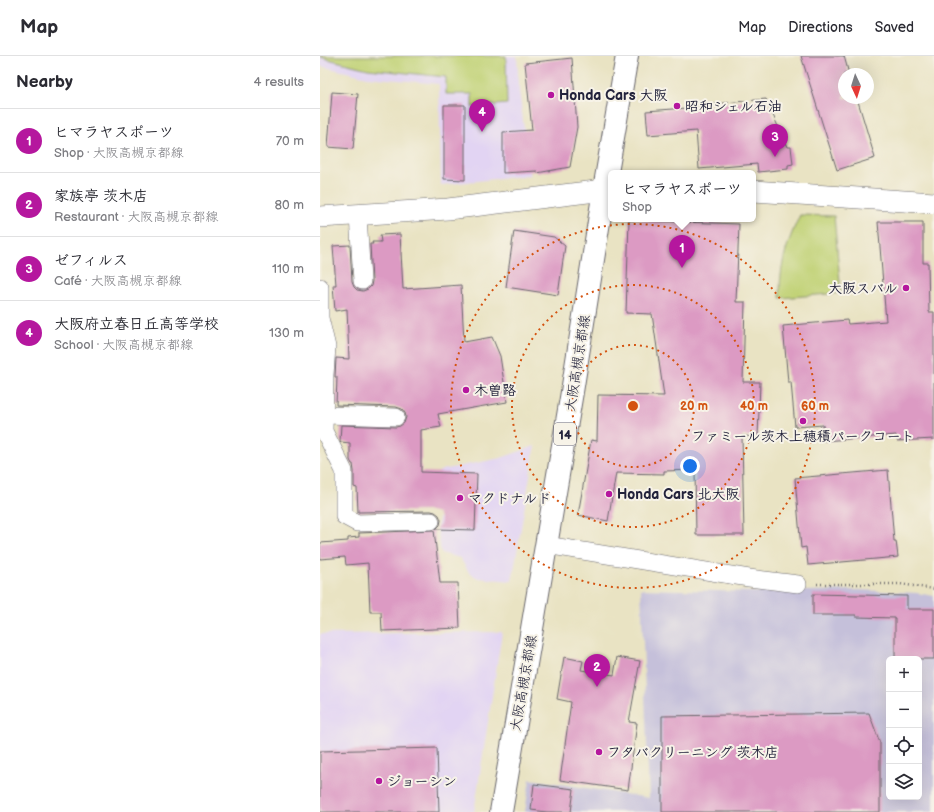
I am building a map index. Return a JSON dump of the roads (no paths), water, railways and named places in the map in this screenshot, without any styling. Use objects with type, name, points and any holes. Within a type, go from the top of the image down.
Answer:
[{"type":"main road","name":"大阪高槻京都線","points":[[610,170],[627,56]]},
{"type":"main road","name":"大阪高槻京都線","points":[[501,812],[607,190]]},
{"type":"street","points":[[320,217],[448,209],[607,190]]},
{"type":"street","points":[[756,191],[934,203]]},
{"type":"street","points":[[358,215],[362,281]]},
{"type":"street","points":[[320,287],[320,318],[327,348],[323,375],[325,415],[324,431],[344,471],[344,516],[357,523],[431,521]]},
{"type":"street","points":[[325,415],[396,417]]},
{"type":"street","points":[[546,545],[749,578],[798,584]]},
{"type":"place","name":"Honda Cars 大阪","points":[[551,95]]},
{"type":"place","name":"昭和シェル石油","points":[[677,106]]},
{"type":"place","name":"大阪府立春日丘高等学校","points":[[482,132]]},
{"type":"place","name":"ゼフィルス","points":[[775,157]]},
{"type":"place","name":"ヒマラヤスポーツ","points":[[682,268]]},
{"type":"place","name":"大阪スバル","points":[[906,288]]},
{"type":"place","name":"木曽路","points":[[466,390]]},
{"type":"place","name":"ファミール茨木上穂積パークコート","points":[[803,421]]},
{"type":"place","name":"Honda Cars 北大阪","points":[[609,494]]},
{"type":"place","name":"マクドナルド","points":[[460,498]]},
{"type":"place","name":"家族亭 茨木店","points":[[597,687]]},
{"type":"place","name":"フタバクリーニング 茨木店","points":[[599,752]]},
{"type":"place","name":"ジョーシン","points":[[379,781]]}]
